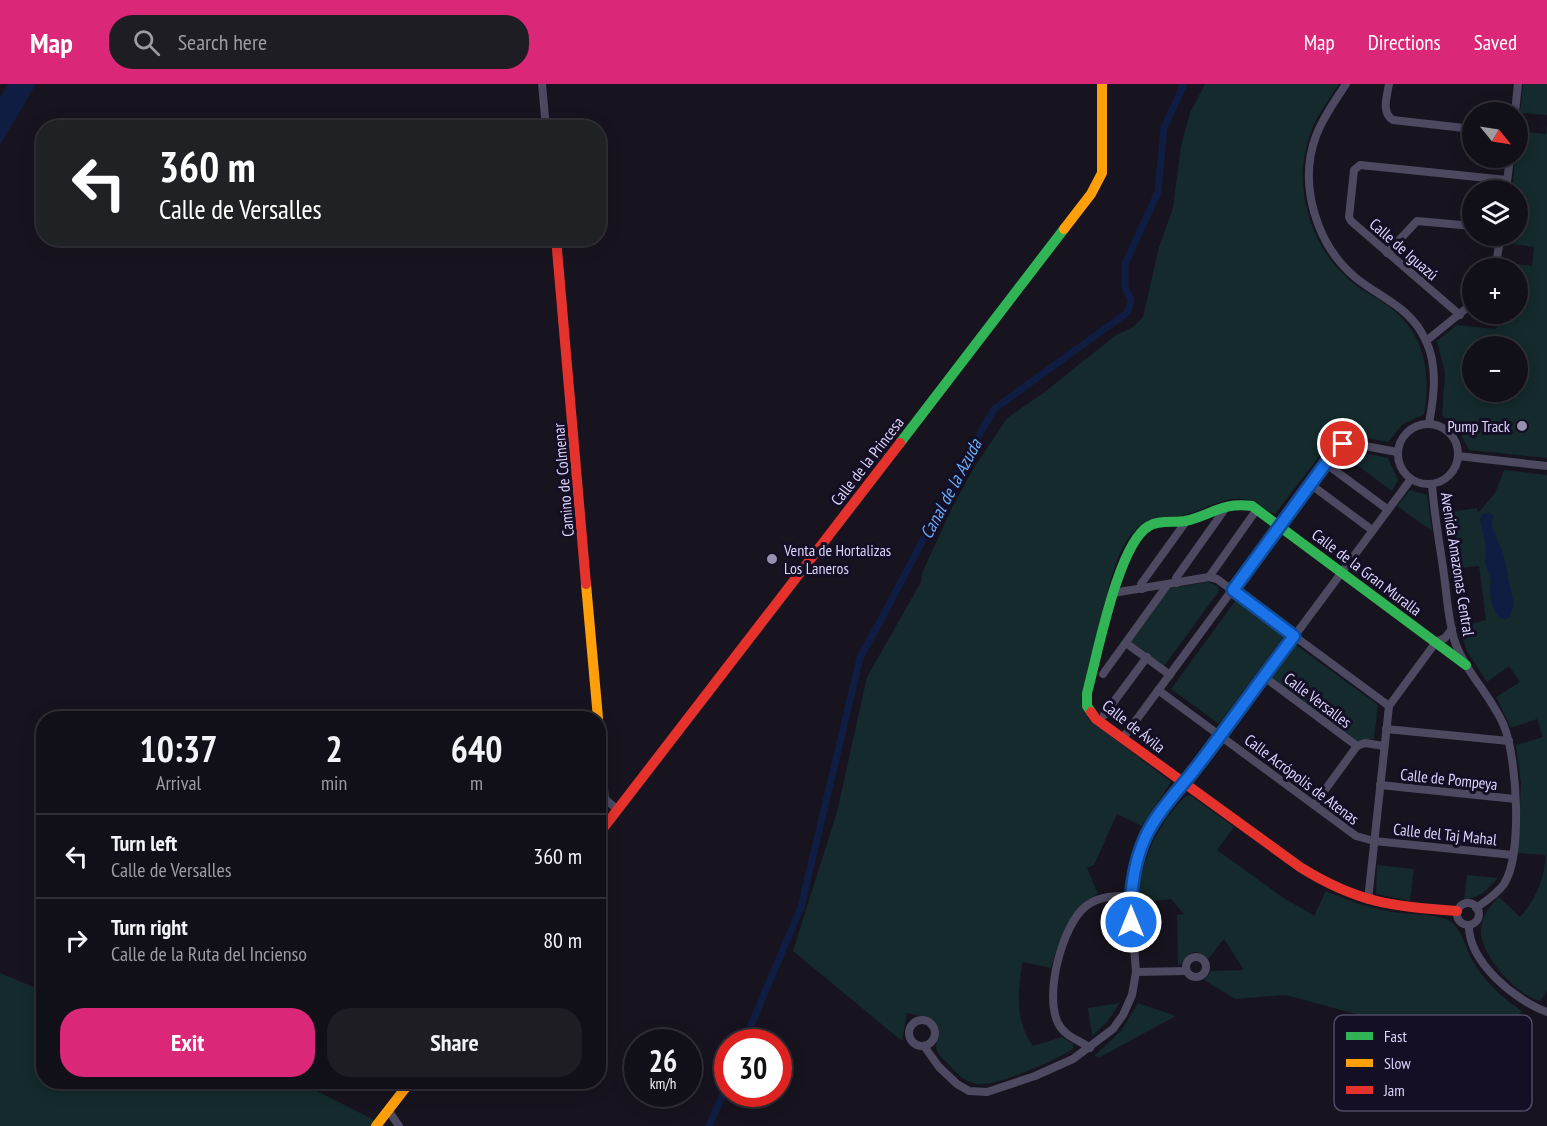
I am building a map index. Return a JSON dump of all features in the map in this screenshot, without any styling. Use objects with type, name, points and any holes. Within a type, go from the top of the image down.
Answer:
[{"type":"street","points":[[542,84],[545,120]]},
{"type":"street","name":"Calle de la Princesa","points":[[606,825],[1091,194],[1102,173],[1102,84]]},
{"type":"street","points":[[1346,84],[1326,114],[1313,146],[1309,180],[1315,215],[1321,232],[1341,262],[1354,276],[1400,306],[1426,341],[1434,376],[1429,423]]},
{"type":"street","points":[[1389,84],[1386,112],[1393,120],[1462,128]]},
{"type":"street","points":[[1511,84],[1518,84],[1516,102]]},
{"type":"street","name":"Calle de Iguazú","points":[[1460,315],[1351,221],[1349,217],[1354,170],[1360,165],[1507,180]]},
{"type":"street","points":[[1507,180],[1509,168]]},
{"type":"street","points":[[1387,253],[1417,221],[1462,225]]},
{"type":"street","name":"Camino de Colmenar","points":[[557,246],[597,711]]},
{"type":"street","points":[[1426,341],[1460,315]]},
{"type":"street","points":[[1429,423],[1444,428],[1454,438],[1458,456],[1455,467],[1449,475],[1441,481],[1424,484],[1411,479],[1403,472],[1397,452],[1399,443],[1408,429],[1429,423]]},
{"type":"street","points":[[1119,736],[1170,675],[1337,448],[1349,443],[1397,452]]},
{"type":"street","points":[[1458,456],[1547,466]]},
{"type":"street","points":[[1326,463],[1388,509]]},
{"type":"street","points":[[924,1046],[939,1067],[957,1084],[969,1091],[981,1093],[1001,1089],[1073,1059],[1113,1029],[1132,996],[1136,972],[1130,896],[1135,866],[1145,837],[1162,811],[1411,479]]},
{"type":"street","points":[[1310,484],[1372,530]]},
{"type":"street","name":"Avenida Amazonas Central","points":[[1432,484],[1456,644],[1466,665],[1494,706],[1509,741],[1515,777],[1513,855],[1510,870],[1504,883],[1476,908]]},
{"type":"street","name":"Calle de Ávila","points":[[1280,526],[1252,506],[1237,504],[1217,508],[1186,521],[1154,524],[1142,532],[1130,548],[1120,569],[1098,646],[1086,701],[1092,715],[1300,867],[1340,890],[1392,906],[1457,911]]},
{"type":"street","points":[[1103,675],[1173,583],[1225,509]]},
{"type":"street","points":[[1209,577],[1255,512]]},
{"type":"street","points":[[1142,589],[1141,584],[1185,523]]},
{"type":"street","name":"Calle de la Gran Muralla","points":[[1280,526],[1466,665]]},
{"type":"street","points":[[1113,594],[1209,577],[1217,579],[1389,706]]},
{"type":"street","points":[[1368,900],[1389,706],[1436,642],[1448,636],[1452,629]]},
{"type":"street","points":[[1126,643],[1170,675]]},
{"type":"street","points":[[1104,715],[1147,657]]},
{"type":"street","name":"Calle Versalles","points":[[1263,676],[1357,746]]},
{"type":"street","name":"Calle Acrópolis de Atenas","points":[[1158,690],[1356,836],[1374,841]]},
{"type":"street","points":[[1386,729],[1509,741]]},
{"type":"street","points":[[1314,805],[1357,746],[1365,743],[1384,746]]},
{"type":"street","name":"Calle de Pompeya","points":[[1380,785],[1515,799]]},
{"type":"street","points":[[606,800],[618,810]]},
{"type":"street","name":"Calle del Taj Mahal","points":[[1374,841],[1513,855]]},
{"type":"street","points":[[1090,1048],[1063,1031],[1057,1022],[1053,989],[1058,962],[1070,929],[1081,911],[1102,898],[1130,896]]},
{"type":"street","points":[[1467,904],[1476,908],[1478,917],[1475,922],[1469,925],[1460,922],[1457,911],[1461,906],[1467,904]]},
{"type":"street","points":[[1469,925],[1469,931],[1479,956],[1498,981],[1525,1002],[1547,1012]]},
{"type":"street","points":[[1136,972],[1186,971]]},
{"type":"street","points":[[376,1126],[404,1089]]},
{"type":"street","points":[[388,1110],[399,1126]]},
{"type":"green space","points":[[1205,84],[1339,84],[1316,121],[1305,155],[1304,196],[1309,216],[1326,254],[1339,270],[1354,284],[1397,313],[1416,337],[1427,380],[1425,411],[1423,415],[1403,424],[1388,442],[1346,434],[1334,437],[1275,514],[1247,500],[1227,500],[1185,515],[1158,518],[1147,522],[1132,533],[1125,543],[1111,580],[1082,692],[1081,704],[1091,721],[1171,782],[1142,826],[1117,814],[1094,865],[1087,868],[1098,894],[1088,900],[1073,916],[1062,936],[1051,968],[1023,962],[1019,1006],[1027,1036],[1033,1046],[1062,1037],[1073,1044],[1073,1049],[1054,1060],[1011,1077],[986,1084],[977,1084],[965,1080],[938,1053],[936,1048],[939,1029],[932,1019],[907,1013],[902,1041],[793,951],[837,812],[867,677],[921,582],[922,573],[972,471],[1007,418],[1042,394],[1116,335],[1133,327],[1143,317],[1159,247],[1173,208],[1181,146],[1190,113]]},
{"type":"green space","points":[[1523,84],[1547,84],[1547,115],[1528,114],[1528,102],[1521,102]]},
{"type":"green space","points":[[1547,125],[1547,458],[1469,450],[1457,428],[1442,415],[1445,373],[1437,341],[1457,325],[1495,329],[1500,324],[1528,324],[1528,265],[1532,266],[1534,247],[1527,246],[1528,180],[1513,180],[1514,168],[1528,168],[1528,132],[1546,134]]},
{"type":"green space","points":[[1348,449],[1388,458],[1398,480],[1392,491],[1342,454]]},
{"type":"green space","points":[[1504,470],[1547,475],[1547,991],[1540,1001],[1520,991],[1501,972],[1486,950],[1481,929],[1485,915],[1499,897],[1520,917],[1531,903],[1541,881],[1546,855],[1518,853],[1521,783],[1516,745],[1543,737],[1537,719],[1511,728],[1496,697],[1520,682],[1509,666],[1487,682],[1467,651],[1459,627],[1486,620],[1479,566],[1451,569],[1443,513],[1477,508],[1478,513],[1495,493]]},
{"type":"green space","points":[[1410,490],[1427,495],[1432,531],[1397,506]]},
{"type":"green space","points":[[1208,582],[1218,586],[1219,591],[1164,666],[1131,641],[1170,588]]},
{"type":"green space","points":[[1236,600],[1284,636],[1219,724],[1171,689]]},
{"type":"green space","points":[[1296,645],[1378,705],[1374,739],[1356,742],[1270,678]]},
{"type":"green space","points":[[1190,795],[1234,827],[1217,850],[1282,897],[1314,916],[1326,891],[1372,907],[1439,917],[1451,922],[1461,934],[1481,974],[1500,994],[1522,1011],[1519,1015],[1360,1015],[1286,995],[1235,999],[1204,980],[1211,971],[1244,970],[1224,939],[1208,959],[1194,952],[1187,956],[1178,967],[1177,915],[1184,914],[1171,899],[1138,903],[1138,897],[1142,873],[1154,840],[1173,810]]},
{"type":"green space","points":[[1377,865],[1414,869],[1410,901],[1376,894]]},
{"type":"green space","points":[[1467,875],[1498,878],[1482,894],[1464,901]]},
{"type":"green space","points":[[0,973],[36,988],[36,1089],[313,1089],[386,1126],[0,1126]]},
{"type":"green space","points":[[1120,1003],[1107,1022],[1092,1036],[1088,1008]]},
{"type":"green space","points":[[1138,1003],[1176,1016],[1100,1057],[1094,1056],[1122,1030]]},
{"type":"water","points":[[8,84],[36,84],[0,145],[0,98]]},
{"type":"water","points":[[1489,512],[1493,516],[1492,527],[1503,553],[1514,605],[1506,620],[1500,618],[1492,604],[1491,580],[1485,563],[1486,546],[1480,519],[1482,515]]},
{"type":"waterway","name":"Canal de la Azuda","points":[[749,1029],[801,907],[860,658],[994,409],[1128,312],[1131,300],[1125,287],[1125,264],[1158,192],[1164,128],[1184,84]]},
{"type":"waterway","name":"Canal de la Azuda","points":[[709,1126],[717,1107]]},
{"type":"traffic: fast","points":[[900,443],[1064,229]]},
{"type":"traffic: fast","points":[[1091,712],[1087,706],[1087,693],[1110,602],[1118,577],[1138,537],[1153,524],[1185,521],[1232,506],[1252,506],[1466,665]]},
{"type":"traffic: slow","points":[[1064,229],[1091,194],[1102,173],[1102,84]]},
{"type":"traffic: slow","points":[[586,584],[597,711]]},
{"type":"traffic: slow","points":[[376,1126],[405,1089]]},
{"type":"traffic: jam","points":[[557,246],[586,584]]},
{"type":"traffic: jam","points":[[606,825],[900,443]]},
{"type":"traffic: jam","points":[[1091,712],[1096,719],[1300,867],[1320,879],[1375,901],[1457,911]]},
{"type":"place","name":"Pump Track","points":[[1522,426]]},
{"type":"place","name":"Venta de Hortalizas Los Laneros","points":[[772,559]]},
{"type":"route","points":[[1131,922],[1130,896],[1135,866],[1145,837],[1162,811],[1294,636],[1233,590],[1337,448],[1343,444]]}]
